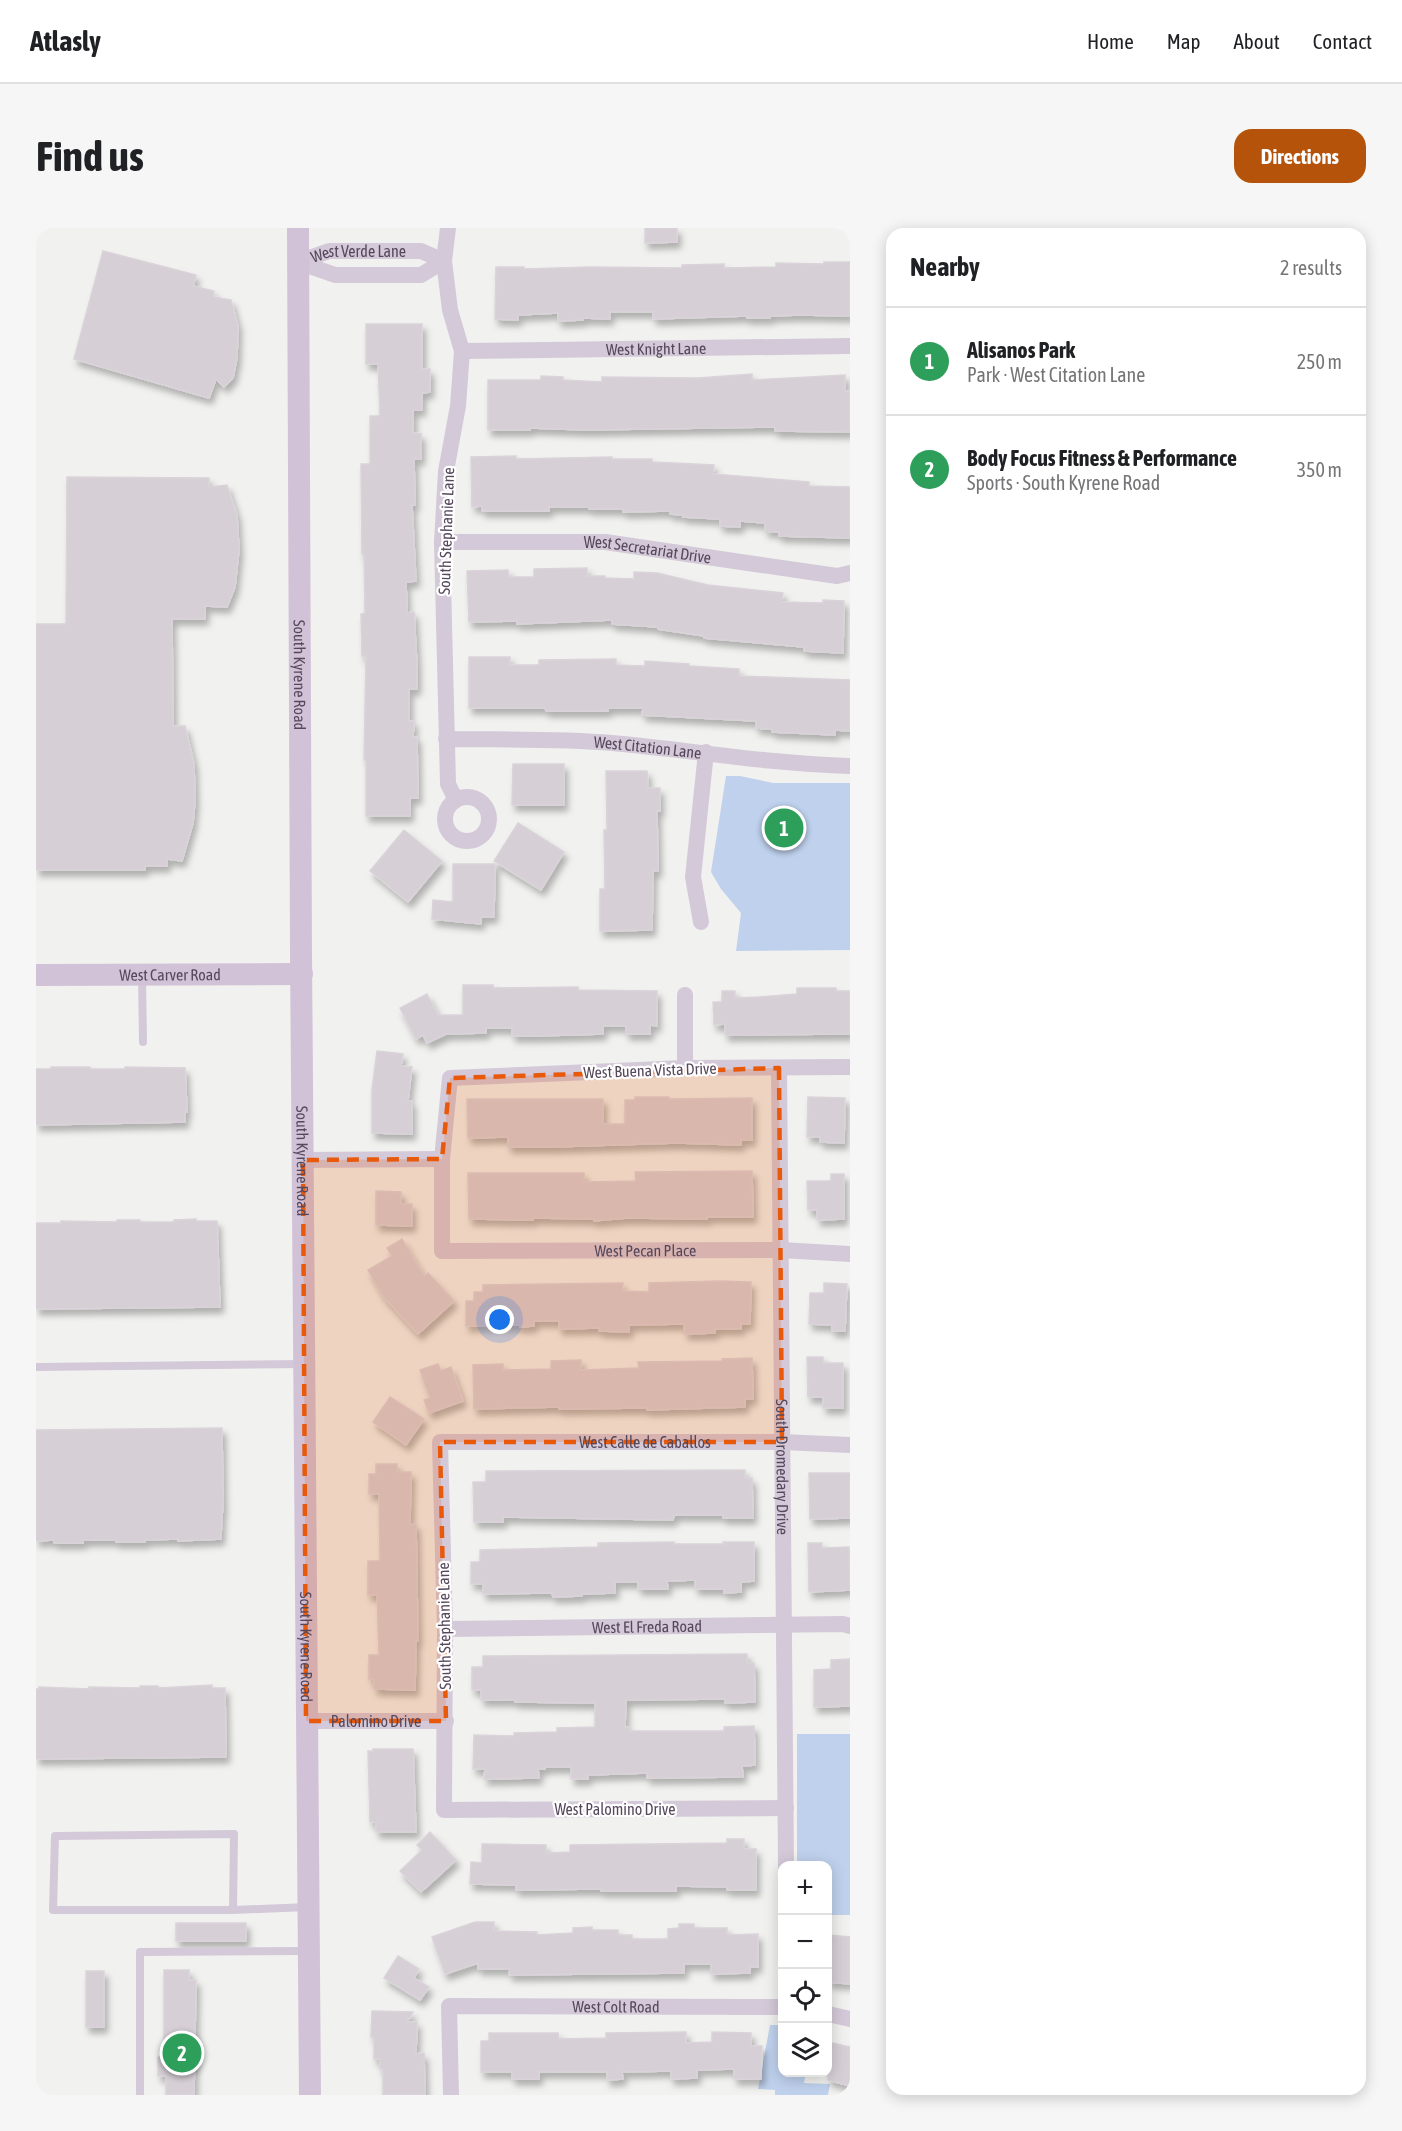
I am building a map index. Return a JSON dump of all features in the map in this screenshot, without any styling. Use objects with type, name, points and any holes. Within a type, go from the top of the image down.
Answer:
[{"type":"main road","name":"South Kyrene Road","points":[[298,228],[310,2095]]},
{"type":"main road","name":"West Carver Road","points":[[36,975],[302,974]]},
{"type":"street","name":"South Stephanie Lane","points":[[448,228],[444,261],[450,310],[462,351],[458,406],[446,471],[442,542],[448,784],[456,800]]},
{"type":"street","name":"West Verde Lane","points":[[298,262],[329,251],[421,251],[444,261]]},
{"type":"street","name":"West Verde Lane","points":[[298,262],[335,275],[421,275],[444,261]]},
{"type":"street","name":"West Knight Lane","points":[[462,351],[850,346]]},
{"type":"street","name":"West Secretariat Drive","points":[[442,542],[605,542],[837,576],[850,573]]},
{"type":"street","name":"West Citation Lane","points":[[446,739],[608,743],[706,752],[797,765],[850,766]]},
{"type":"street","points":[[701,922],[693,877],[706,752]]},
{"type":"street","points":[[685,995],[685,1068]]},
{"type":"street","name":"West Buena Vista Drive","points":[[442,1159],[450,1078],[685,1068],[850,1067]]},
{"type":"street","name":"South Dromedary Drive","points":[[779,1068],[786,1861]]},
{"type":"street","points":[[303,1160],[442,1159]]},
{"type":"street","name":"West Pecan Place","points":[[442,1159],[442,1251],[781,1250],[850,1254]]},
{"type":"street","name":"South Stephanie Lane","points":[[440,1442],[445,1629],[444,1810]]},
{"type":"street","name":"West Calle de Caballos","points":[[440,1442],[783,1442],[850,1445]]},
{"type":"street","name":"West El Freda Road","points":[[445,1629],[784,1624],[850,1626]]},
{"type":"street","name":"Palomino Drive","points":[[306,1721],[446,1721]]},
{"type":"street","name":"West Palomino Drive","points":[[444,1810],[786,1808]]},
{"type":"street","name":"West Colt Road","points":[[451,2095],[449,2006],[778,2007]]},
{"type":"street","points":[[832,2015],[850,2019]]},
{"type":"lane","points":[[142,975],[143,1042]]},
{"type":"lane","points":[[36,1368],[304,1364]]},
{"type":"lane","points":[[233,1910],[234,1834],[55,1836],[53,1910],[233,1910],[308,1907]]},
{"type":"lane","points":[[140,2095],[140,1952],[308,1951]]},
{"type":"highlighted area","points":[[779,1068],[782,1442],[440,1442],[446,1721],[306,1721],[303,1160],[442,1159],[450,1078]]},
{"type":"shaded area","points":[[726,776],[740,776],[773,783],[850,783],[850,950],[736,951],[741,913],[721,889],[711,872]]},
{"type":"shaded area","points":[[797,1734],[850,1734],[850,1915],[832,1915],[832,1861],[797,1861]]},
{"type":"shaded area","points":[[770,2025],[778,2025],[778,2077],[805,2077],[804,2083],[830,2084],[828,2095],[775,2095],[775,2090],[758,2089]]},
{"type":"building","points":[[645,228],[677,228],[677,242],[645,243]]},
{"type":"building","points":[[103,251],[196,275],[193,286],[214,291],[213,297],[231,300],[238,326],[237,358],[233,378],[224,387],[216,379],[209,398],[74,359]]},
{"type":"building","points":[[824,262],[850,262],[850,316],[653,319],[653,312],[610,312],[610,319],[583,318],[583,320],[558,321],[558,313],[518,315],[518,320],[495,319],[496,267],[524,267],[524,269],[682,268],[682,265],[724,264],[724,268],[776,267],[776,263],[824,264]]},
{"type":"building","points":[[366,324],[422,324],[422,369],[430,369],[430,392],[422,393],[422,410],[413,410],[413,433],[421,434],[421,459],[414,459],[415,505],[412,505],[416,581],[406,582],[407,613],[414,612],[417,666],[417,689],[409,689],[409,721],[414,721],[413,737],[417,737],[418,798],[410,798],[410,816],[366,816],[366,760],[364,760],[366,656],[362,656],[361,614],[365,613],[361,464],[370,464],[370,416],[380,416],[378,364],[366,364]]},
{"type":"building","points":[[752,374],[752,380],[845,375],[845,391],[850,391],[850,432],[775,431],[775,427],[488,430],[488,380],[541,380],[541,376],[563,377],[563,380],[602,382],[602,377],[698,378]]},
{"type":"building","points":[[516,456],[516,459],[612,457],[612,459],[652,459],[652,462],[714,465],[713,474],[809,482],[809,486],[850,487],[850,538],[779,536],[779,532],[765,531],[765,523],[740,521],[740,527],[720,526],[720,519],[683,517],[684,515],[670,514],[670,511],[623,512],[623,509],[549,507],[549,511],[482,511],[482,506],[472,507],[471,457]]},
{"type":"building","points":[[67,477],[209,478],[209,487],[227,485],[237,516],[239,550],[235,587],[227,607],[205,606],[205,619],[172,619],[173,726],[185,726],[194,764],[195,801],[193,823],[182,861],[167,859],[167,866],[145,866],[145,870],[36,870],[36,624],[66,624]]},
{"type":"building","points":[[587,568],[587,576],[634,579],[634,572],[657,573],[708,585],[783,593],[782,602],[844,601],[843,653],[804,651],[804,647],[704,638],[704,636],[658,629],[658,627],[612,624],[612,620],[517,624],[517,621],[469,622],[467,571],[508,570],[509,577],[534,577],[534,569]]},
{"type":"building","points":[[469,657],[510,657],[510,665],[539,665],[539,660],[616,659],[616,665],[645,666],[645,661],[739,669],[739,676],[850,680],[850,731],[835,730],[835,735],[772,732],[772,729],[756,728],[756,721],[642,715],[643,708],[608,708],[608,711],[546,711],[545,708],[469,708]]},
{"type":"building","points":[[513,764],[564,764],[564,805],[512,805]]},
{"type":"building","points":[[606,771],[647,771],[648,788],[660,788],[660,811],[657,811],[658,871],[653,871],[652,930],[600,931],[600,889],[605,889]]},
{"type":"building","points":[[518,823],[564,852],[541,890],[494,861]]},
{"type":"building","points":[[404,830],[442,861],[408,902],[370,871]]},
{"type":"building","points":[[453,864],[495,864],[494,917],[481,917],[481,924],[432,919],[433,900],[453,902]]},
{"type":"building","points":[[463,985],[493,985],[493,988],[578,987],[578,990],[657,991],[657,1026],[650,1025],[650,1034],[626,1034],[626,1026],[603,1026],[603,1034],[535,1036],[512,1036],[512,1028],[486,1028],[486,1033],[446,1034],[427,1043],[423,1035],[416,1039],[400,1008],[427,994],[438,1015],[463,1015]]},
{"type":"building","points":[[797,988],[836,988],[836,991],[850,991],[850,1034],[725,1035],[725,1024],[714,1025],[713,1002],[722,1002],[722,991],[735,991],[735,998],[797,994]]},
{"type":"building","points":[[377,1051],[403,1054],[401,1066],[412,1067],[408,1101],[412,1101],[412,1134],[372,1133],[372,1090]]},
{"type":"building","points":[[51,1067],[185,1068],[187,1112],[185,1112],[185,1122],[36,1125],[36,1069],[51,1069]]},
{"type":"building","points":[[635,1097],[752,1098],[752,1140],[741,1140],[741,1145],[677,1143],[508,1147],[508,1137],[468,1138],[467,1099],[603,1099],[603,1124],[625,1124],[625,1100],[635,1100]]},
{"type":"building","points":[[808,1097],[845,1098],[844,1143],[820,1142],[820,1137],[807,1137]]},
{"type":"building","points":[[752,1171],[753,1217],[627,1218],[594,1221],[594,1219],[533,1218],[533,1220],[469,1219],[468,1173],[584,1173],[584,1182],[636,1181],[635,1172]]},
{"type":"building","points":[[831,1174],[844,1174],[844,1219],[817,1220],[817,1210],[808,1210],[807,1181],[831,1181]]},
{"type":"building","points":[[376,1191],[401,1192],[401,1204],[412,1204],[412,1226],[376,1225]]},
{"type":"building","points":[[196,1219],[196,1221],[217,1221],[220,1307],[36,1309],[36,1223],[117,1222],[117,1220],[174,1222],[174,1220]]},
{"type":"building","points":[[402,1239],[424,1276],[428,1273],[454,1301],[418,1334],[383,1296],[368,1270],[392,1256],[387,1248]]},
{"type":"building","points":[[751,1282],[750,1324],[741,1324],[741,1329],[715,1329],[715,1333],[685,1334],[684,1324],[629,1325],[629,1332],[599,1331],[600,1328],[559,1329],[559,1321],[534,1321],[534,1326],[520,1327],[520,1325],[466,1326],[466,1301],[474,1301],[474,1292],[483,1292],[483,1285],[623,1283],[622,1291],[649,1292],[649,1283]]},
{"type":"building","points":[[824,1283],[847,1284],[845,1331],[832,1331],[832,1325],[809,1324],[810,1293],[824,1293]]},
{"type":"building","points":[[807,1357],[823,1357],[823,1363],[843,1363],[843,1408],[823,1408],[823,1397],[808,1397]]},
{"type":"building","points":[[752,1358],[753,1399],[745,1399],[745,1407],[647,1410],[647,1408],[559,1409],[559,1407],[474,1409],[473,1365],[503,1364],[503,1370],[551,1369],[551,1361],[581,1360],[581,1370],[639,1368],[638,1362],[722,1361],[722,1359]]},
{"type":"building","points":[[438,1364],[441,1371],[451,1367],[463,1401],[429,1413],[424,1400],[430,1398],[420,1370]]},
{"type":"building","points":[[390,1397],[424,1419],[406,1445],[373,1422]]},
{"type":"building","points":[[222,1428],[221,1539],[145,1540],[145,1542],[83,1540],[83,1543],[36,1541],[36,1430]]},
{"type":"building","points":[[376,1464],[397,1464],[397,1472],[411,1472],[410,1525],[416,1524],[418,1641],[416,1641],[415,1690],[374,1689],[374,1679],[369,1679],[369,1655],[379,1655],[377,1595],[368,1595],[368,1561],[380,1561],[379,1494],[369,1494],[369,1474],[376,1474]]},
{"type":"building","points":[[745,1470],[745,1478],[752,1478],[753,1518],[723,1518],[723,1515],[674,1515],[673,1520],[503,1517],[503,1522],[474,1522],[473,1482],[486,1482],[486,1471]]},
{"type":"building","points":[[809,1473],[850,1473],[850,1518],[810,1519]]},
{"type":"building","points":[[674,1542],[674,1544],[724,1544],[723,1542],[754,1542],[754,1581],[741,1582],[741,1592],[724,1593],[724,1589],[695,1589],[695,1580],[667,1581],[668,1589],[638,1589],[638,1582],[615,1582],[615,1593],[553,1597],[552,1593],[483,1594],[483,1584],[471,1584],[471,1562],[480,1562],[480,1550],[598,1547],[598,1543]]},
{"type":"building","points":[[808,1543],[822,1543],[822,1548],[849,1547],[850,1590],[809,1592]]},
{"type":"building","points":[[747,1654],[747,1663],[754,1663],[755,1702],[725,1703],[725,1699],[626,1700],[625,1727],[629,1727],[629,1731],[724,1731],[724,1727],[754,1726],[755,1765],[742,1766],[743,1777],[647,1778],[647,1773],[588,1775],[588,1779],[571,1779],[571,1767],[545,1767],[545,1769],[538,1769],[539,1778],[484,1779],[485,1769],[473,1769],[474,1735],[514,1736],[514,1733],[557,1732],[557,1728],[595,1727],[595,1703],[481,1700],[481,1690],[472,1690],[472,1667],[483,1667],[483,1656]]},
{"type":"building","points":[[850,1659],[850,1706],[814,1707],[814,1670],[831,1669],[831,1660]]},
{"type":"building","points":[[212,1685],[212,1688],[225,1688],[226,1757],[36,1759],[36,1689],[39,1687],[90,1689],[89,1687],[158,1686],[158,1688]]},
{"type":"building","points":[[373,1749],[413,1749],[416,1832],[376,1832],[376,1822],[370,1822],[368,1751],[373,1751]]},
{"type":"building","points":[[430,1832],[456,1860],[421,1892],[400,1871],[422,1850],[417,1845]]},
{"type":"building","points":[[727,1839],[744,1839],[744,1849],[756,1849],[756,1890],[676,1886],[676,1891],[516,1890],[516,1885],[470,1884],[471,1862],[482,1863],[482,1844],[546,1845],[546,1853],[570,1852],[570,1845],[727,1843]]},
{"type":"building","points":[[475,1922],[494,1922],[494,1931],[537,1932],[537,1935],[573,1933],[573,1928],[592,1927],[592,1930],[618,1930],[618,1935],[632,1935],[632,1939],[668,1939],[668,1929],[679,1928],[679,1924],[694,1924],[694,1928],[727,1928],[727,1935],[758,1934],[758,1967],[750,1967],[750,1973],[711,1974],[711,1964],[684,1964],[684,1973],[509,1975],[510,1969],[478,1969],[478,1963],[445,1974],[432,1937]]},
{"type":"building","points":[[176,1923],[246,1923],[246,1941],[176,1941]]},
{"type":"building","points":[[832,1935],[850,1937],[850,1984],[832,1982]]},
{"type":"building","points":[[398,1956],[419,1969],[414,1978],[429,1987],[420,2000],[384,1978]]},
{"type":"building","points":[[164,1970],[189,1970],[189,1980],[196,1980],[194,2095],[166,2095],[166,2076],[158,2076],[158,2057],[164,2057]]},
{"type":"building","points":[[86,1971],[104,1971],[104,2027],[86,2027]]},
{"type":"building","points":[[372,2011],[413,2012],[407,2022],[417,2022],[416,2054],[424,2053],[425,2095],[383,2095],[383,2069],[380,2069],[380,2059],[374,2059],[374,2037],[371,2037]]},
{"type":"building","points":[[686,2032],[686,2043],[712,2042],[712,2032],[751,2033],[751,2046],[762,2046],[761,2079],[734,2079],[734,2069],[697,2070],[697,2078],[671,2079],[671,2071],[622,2072],[623,2079],[607,2080],[607,2072],[539,2072],[539,2079],[512,2079],[512,2072],[481,2072],[481,2041],[489,2041],[489,2033],[558,2033],[559,2039],[606,2038],[606,2033]]},
{"type":"building","points":[[832,2043],[850,2047],[850,2086],[828,2080],[828,2077],[832,2077]]},
{"type":"place","name":"Alisanos Park","points":[[784,828]]},
{"type":"place","name":"Body Focus Fitness & Performance","points":[[182,2053]]}]
